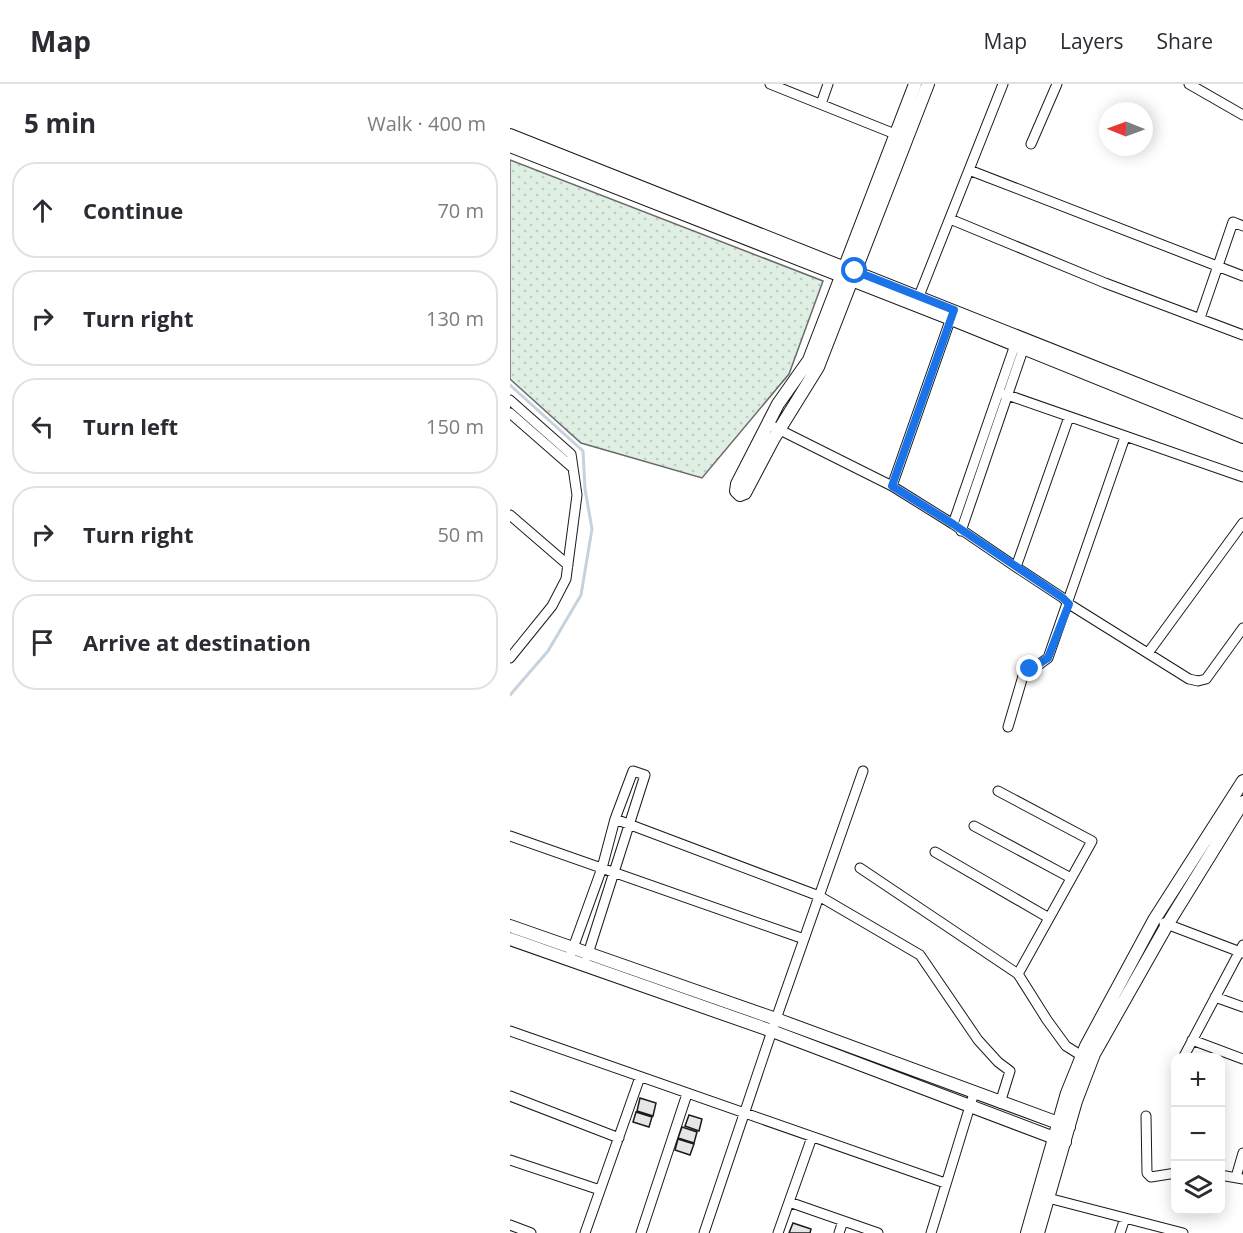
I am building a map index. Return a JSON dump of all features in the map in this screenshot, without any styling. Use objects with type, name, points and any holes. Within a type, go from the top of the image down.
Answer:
[{"type":"street","points":[[770,84],[896,134]]},
{"type":"street","points":[[821,104],[828,84]]},
{"type":"street","points":[[848,274],[915,84]]},
{"type":"street","points":[[773,427],[736,484],[736,491],[740,495],[745,494],[773,427],[778,404],[809,360],[928,84]]},
{"type":"street","points":[[919,296],[1003,84]]},
{"type":"street","points":[[1031,144],[1057,84]]},
{"type":"street","points":[[1189,84],[1243,115]]},
{"type":"street","points":[[510,135],[848,274],[919,296],[953,315]]},
{"type":"street","points":[[510,146],[1243,426]]},
{"type":"street","points":[[969,170],[1243,276]]},
{"type":"street","points":[[950,219],[1105,283],[1243,335]]},
{"type":"street","points":[[1200,318],[1233,222],[1243,226]]},
{"type":"street","points":[[892,486],[953,315]]},
{"type":"street","points":[[957,527],[1021,342]]},
{"type":"street","points":[[1021,342],[1243,437]]},
{"type":"street","points":[[1003,393],[1243,477]]},
{"type":"street","points":[[510,400],[571,454],[577,495],[566,579],[552,606],[510,658]]},
{"type":"street","points":[[510,413],[573,468]]},
{"type":"street","points":[[1016,567],[1069,417]]},
{"type":"street","points":[[773,427],[892,486],[957,527],[1069,604],[1189,679],[1198,681],[1206,679],[1243,628]]},
{"type":"street","points":[[1008,727],[1023,676],[1048,658],[1069,604],[1125,437]]},
{"type":"street","points":[[510,515],[568,565]]},
{"type":"street","points":[[1148,653],[1243,524]]},
{"type":"street","points":[[571,954],[633,771],[645,775],[586,959]]},
{"type":"street","points":[[704,1233],[863,771]]},
{"type":"street","points":[[1064,1125],[1067,1093],[1082,1056],[1154,920],[1243,782]]},
{"type":"street","points":[[998,790],[1092,841],[1018,974]]},
{"type":"street","points":[[1027,1233],[1064,1125],[1094,1054],[1167,924],[1243,802]]},
{"type":"street","points":[[615,819],[819,896],[920,955],[978,1040],[998,1062],[1010,1071],[1000,1103]]},
{"type":"street","points":[[974,826],[1071,878]]},
{"type":"street","points":[[510,836],[804,939]]},
{"type":"street","points":[[935,852],[1049,918]]},
{"type":"street","points":[[860,868],[1018,974],[1066,1046],[1082,1056]]},
{"type":"street","points":[[1154,920],[1242,950],[1186,1053]]},
{"type":"street","points":[[510,926],[571,954]]},
{"type":"street","points":[[510,939],[586,959],[1064,1125]]},
{"type":"street","points":[[1215,997],[1243,1007]]},
{"type":"street","points":[[774,1025],[1059,1141]]},
{"type":"street","points":[[510,1031],[945,1183]]},
{"type":"street","points":[[1192,1040],[1243,1059]]},
{"type":"street","points":[[585,1233],[640,1077]]},
{"type":"street","points":[[932,1233],[945,1183],[974,1093]]},
{"type":"street","points":[[641,1233],[687,1094]]},
{"type":"street","points":[[510,1096],[619,1137]]},
{"type":"street","points":[[1146,1116],[1147,1173],[1151,1177],[1171,1174]]},
{"type":"street","points":[[778,1233],[812,1137]]},
{"type":"street","points":[[1038,1233],[1048,1198],[1059,1141]]},
{"type":"street","points":[[1225,1176],[1240,1178],[1243,1153]]},
{"type":"street","points":[[510,1160],[600,1190]]},
{"type":"street","points":[[1048,1198],[1183,1233]]},
{"type":"street","points":[[789,1202],[878,1233]]},
{"type":"street","points":[[1120,1233],[1125,1218]]},
{"type":"street","points":[[839,1233],[843,1221]]},
{"type":"street","points":[[510,1225],[531,1233]]},
{"type":"green space","points":[[510,160],[823,281],[789,374],[702,478],[581,443],[510,379]]},
{"type":"building","points":[[640,1098],[656,1103],[653,1116],[637,1111]]},
{"type":"building","points":[[636,1112],[652,1117],[649,1127],[633,1122]]},
{"type":"building","points":[[689,1115],[702,1119],[699,1131],[685,1126]]},
{"type":"building","points":[[682,1127],[697,1132],[694,1143],[678,1138]]},
{"type":"building","points":[[678,1139],[694,1144],[690,1155],[675,1150]]},
{"type":"building","points":[[793,1223],[811,1229],[810,1233],[789,1233]]},
{"type":"waterway","points":[[510,385],[583,451],[585,489],[592,529],[581,595],[548,651],[510,695]]},
{"type":"route","points":[[855,271],[954,310],[892,486],[953,524],[1069,604],[1048,658],[1030,669]]}]
